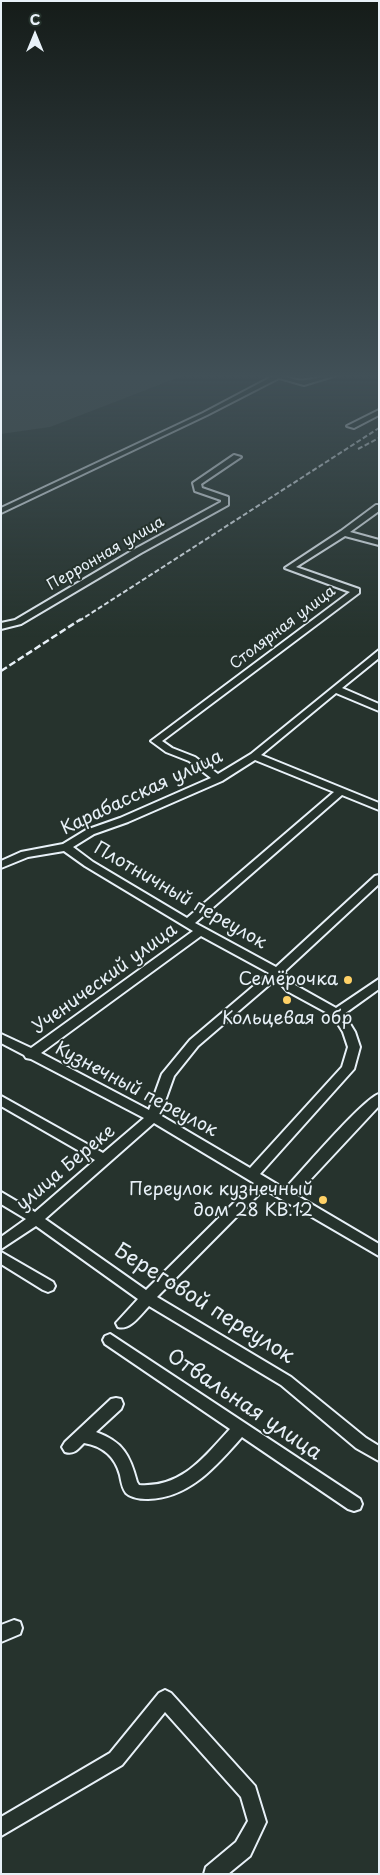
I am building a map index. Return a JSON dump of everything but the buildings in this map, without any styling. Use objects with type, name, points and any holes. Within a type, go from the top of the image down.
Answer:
[{"type":"street","points":[[1,511],[103,462]]},
{"type":"street","name":"Перронная улица","points":[[1,626],[18,622],[138,550],[225,503],[226,499],[198,489],[197,483],[229,462]]},
{"type":"street","name":"Столярная улица","points":[[218,778],[192,759],[169,750],[156,741],[356,591],[288,568],[344,533],[379,507]]},
{"type":"street","points":[[344,533],[379,543]]},
{"type":"street","name":"Карабасская улица","points":[[1,865],[25,854],[66,847],[90,832],[124,820],[218,778],[254,756],[379,653]]},
{"type":"street","points":[[335,689],[379,708]]},
{"type":"street","points":[[254,756],[379,806]]},
{"type":"street","name":"Ученический улица","points":[[187,924],[340,792]]},
{"type":"street","name":"Плотничный переулок","points":[[66,847],[89,864],[187,924],[277,972],[291,988],[337,1013]]},
{"type":"street","points":[[153,1118],[168,1074],[194,1043],[277,972],[379,878]]},
{"type":"street","name":"Ученический улица","points":[[30,1055],[200,931]]},
{"type":"street","points":[[123,1323],[148,1299],[258,1178],[348,1069],[354,1047],[350,1032],[337,1013],[376,990]]},
{"type":"street","name":"Кузнечный переулок","points":[[1,1038],[30,1055],[153,1118],[258,1178],[379,1251]]},
{"type":"street","points":[[287,1196],[379,1098]]},
{"type":"street","points":[[1,1100],[105,1160]]},
{"type":"street","name":"улица Береке","points":[[1,1244],[36,1219],[153,1118]]},
{"type":"street","name":"Береговой переулок","points":[[1,1197],[36,1219],[148,1299],[286,1380],[362,1443],[379,1454]]},
{"type":"street","points":[[1,1257],[48,1286]]},
{"type":"street","name":"Отвальная улица","points":[[110,1340],[354,1504]]},
{"type":"street","points":[[70,1447],[116,1404]]},
{"type":"street","points":[[81,1436],[106,1442],[122,1458],[131,1487],[136,1491],[153,1493],[179,1486],[206,1466],[240,1428]]},
{"type":"street","points":[[1,1828],[116,1759],[165,1699],[250,1792],[257,1822],[243,1849],[213,1874]]},
{"type":"railway","points":[[79,621],[325,462]]},
{"type":"railway","points":[[1,671],[81,619]]},
{"type":"place","name":"Семёрочка","points":[[348,980]]},
{"type":"place","name":"Кольцевая обр","points":[[287,1000]]},
{"type":"place","name":"Переулок кузнечный дом 28 КВ.12","points":[[323,1200]]}]
